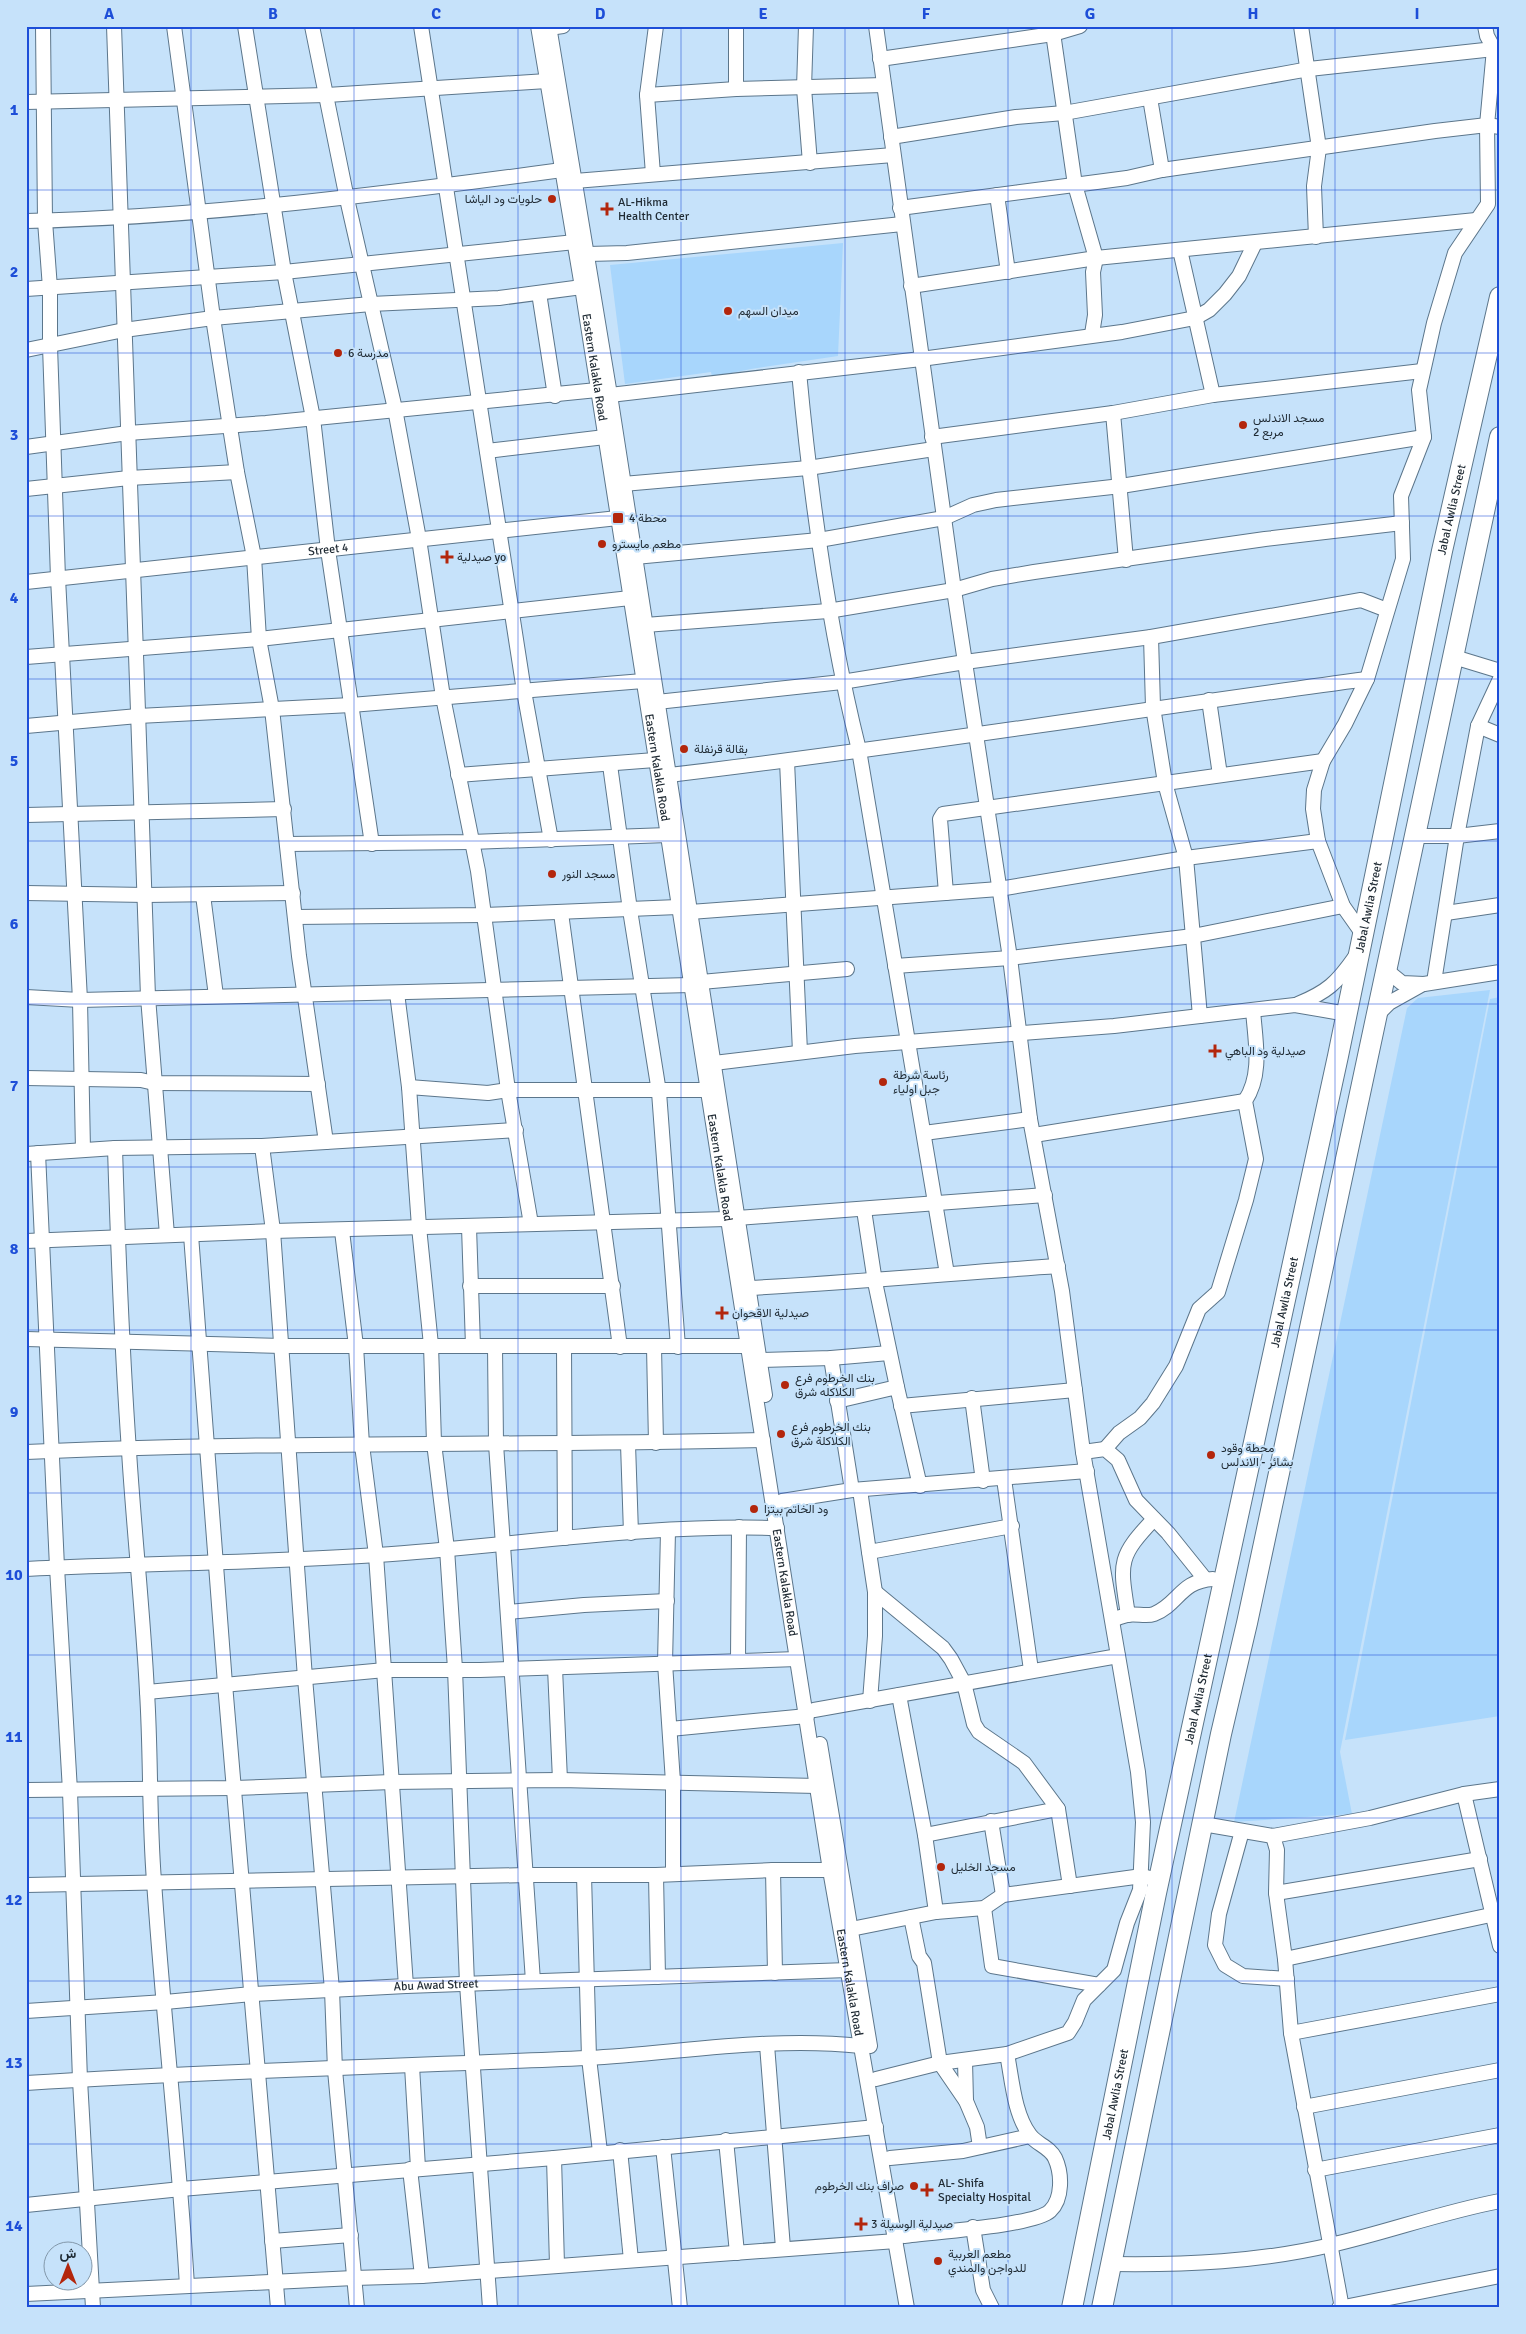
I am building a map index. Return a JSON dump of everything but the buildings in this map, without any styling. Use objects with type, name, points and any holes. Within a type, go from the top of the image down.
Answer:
[{"type":"highway","name":"Jabal Awlia Street","points":[[1072,2308],[1151,1878],[1226,1578],[1408,724],[1442,551],[1500,297]]},
{"type":"highway","points":[[1102,2308],[1237,1662],[1500,437]]},
{"type":"highway","points":[[1220,1604],[1235,1620],[1246,1626]]},
{"type":"highway","points":[[1210,1646],[1237,1662]]},
{"type":"street","points":[[43,26],[45,220],[50,288],[50,346],[55,444],[58,578],[80,1000],[80,1078],[83,1150]]},
{"type":"street","points":[[114,26],[118,100],[134,650],[146,895],[148,997],[167,1235]]},
{"type":"street","points":[[174,26],[210,278],[213,318],[237,472],[254,557],[259,639],[272,709],[295,917],[326,1142]]},
{"type":"street","points":[[245,26],[284,272],[313,418],[328,550],[372,844]]},
{"type":"street","points":[[312,26],[346,199],[395,409],[419,539],[443,697],[484,915],[508,1090],[531,1224]]},
{"type":"street","points":[[422,26],[455,255],[464,300],[524,692],[551,840]]},
{"type":"street","points":[[653,174],[647,95],[656,26]]},
{"type":"street","points":[[736,26],[736,89]]},
{"type":"street","points":[[806,26],[804,88],[810,163]]},
{"type":"street","points":[[876,26],[954,590],[1010,958],[1030,1119],[1058,1266],[1083,1452],[1138,1772],[1151,1878],[1127,1923],[1114,1970],[1084,2000],[1068,2033],[1007,2054],[940,2063],[876,2080]]},
{"type":"street","points":[[880,59],[1080,26]]},
{"type":"street","points":[[1301,26],[1319,148],[1314,186],[1316,237]]},
{"type":"street","points":[[1362,933],[1343,906],[1318,841],[1313,809],[1314,790],[1323,761],[1345,724],[1367,679],[1403,559],[1401,496],[1424,437],[1419,390],[1444,283],[1455,253],[1488,204],[1493,126],[1494,49],[1486,36],[1485,26]]},
{"type":"street","name":"Eastern Kalakla Road","points":[[550,27],[547,81],[582,287],[623,484],[623,517],[630,598],[655,760],[684,910],[696,984],[707,1090],[748,1288],[760,1360],[860,2046],[900,2238],[917,2308]]},
{"type":"street","name":"Eastern Kalakla Road","points":[[550,27],[588,254],[604,392],[605,437],[623,517],[635,557],[669,775],[684,910]]},
{"type":"street","points":[[1052,30],[1076,185],[1096,258],[1093,272],[1095,315],[1092,334]]},
{"type":"street","points":[[890,138],[1016,118],[1064,113],[1308,69],[1494,49]]},
{"type":"street","points":[[26,102],[327,95],[430,90],[547,81]]},
{"type":"street","points":[[647,95],[736,89],[884,85]]},
{"type":"street","points":[[1150,98],[1162,170]]},
{"type":"street","points":[[900,208],[1127,178],[1162,170],[1319,148],[1493,126]]},
{"type":"street","points":[[575,181],[893,155]]},
{"type":"street","points":[[26,221],[200,213],[274,206],[346,199],[562,170]]},
{"type":"street","points":[[997,195],[1008,272]]},
{"type":"street","points":[[911,286],[1096,258],[1476,220]]},
{"type":"street","points":[[588,254],[627,253],[902,224]]},
{"type":"street","points":[[26,290],[284,272],[455,255],[480,250],[575,242]]},
{"type":"street","points":[[26,447],[128,433],[230,426],[395,409],[604,392],[799,372],[921,359],[1092,334],[1122,332],[1195,318],[1209,310],[1239,276],[1255,243]]},
{"type":"street","points":[[1180,250],[1213,395]]},
{"type":"street","points":[[26,350],[124,330],[213,318],[371,304],[464,300],[582,287]]},
{"type":"street","points":[[539,293],[555,396]]},
{"type":"street","points":[[623,484],[808,468],[933,443],[1213,395],[1422,371]]},
{"type":"street","points":[[799,372],[808,468],[828,611],[842,682],[859,750],[947,1274]]},
{"type":"street","points":[[1112,413],[1121,486],[1126,560]]},
{"type":"street","points":[[487,451],[605,437]]},
{"type":"street","points":[[635,557],[819,540],[944,518],[973,505],[996,500],[1121,486],[1424,437]]},
{"type":"street","points":[[26,489],[129,478],[237,472]]},
{"type":"street","name":"Street 4","points":[[26,582],[623,517]]},
{"type":"street","points":[[646,625],[828,611],[954,590],[992,579],[1265,539],[1402,523]]},
{"type":"street","points":[[26,657],[259,639],[630,598]]},
{"type":"street","points":[[657,702],[842,682],[965,662],[1150,637],[1361,600],[1387,610]]},
{"type":"street","points":[[1150,637],[1152,707],[1165,783],[1186,858],[1200,1016]]},
{"type":"street","points":[[1454,657],[1500,671]]},
{"type":"street","points":[[669,775],[977,735],[1152,707],[1367,679]]},
{"type":"street","points":[[1376,1015],[1389,1003],[1429,983],[1446,913],[1457,836],[1478,726],[1500,679]]},
{"type":"street","points":[[26,726],[138,716],[351,705],[643,681]]},
{"type":"street","points":[[1208,700],[1220,776]]},
{"type":"street","points":[[1478,726],[1500,735]]},
{"type":"street","points":[[458,775],[655,760]]},
{"type":"street","points":[[786,761],[800,1052]]},
{"type":"street","points":[[946,893],[941,816],[1323,761]]},
{"type":"street","points":[[610,764],[630,910],[659,1092],[678,1347]]},
{"type":"street","points":[[26,815],[284,809]]},
{"type":"street","points":[[1415,836],[1457,836],[1500,831]]},
{"type":"street","points":[[287,844],[471,842],[668,835]]},
{"type":"street","points":[[295,917],[684,910],[946,893],[999,889],[1186,858],[1318,841]]},
{"type":"street","points":[[26,893],[146,895],[293,893]]},
{"type":"street","points":[[203,894],[216,996]]},
{"type":"street","points":[[1446,913],[1500,905]]},
{"type":"street","points":[[895,966],[1010,958],[1193,936],[1343,906]]},
{"type":"street","points":[[560,913],[572,987],[620,1347]]},
{"type":"street","points":[[1295,1005],[1330,988],[1340,980],[1358,954]]},
{"type":"street","points":[[26,997],[80,1000],[696,984],[847,969]]},
{"type":"street","points":[[1386,970],[1402,983],[1429,983],[1500,972]]},
{"type":"street","name":"Eastern Kalakla Road","points":[[696,984],[714,1063],[747,1346],[797,1659],[810,1713],[817,1786],[835,1870],[851,1929],[890,2158],[907,2308]]},
{"type":"street","points":[[397,993],[409,1087],[419,1227],[431,1345],[434,1442],[447,1549],[455,1669],[472,2061],[489,2270],[490,2308]]},
{"type":"street","points":[[714,1063],[800,1052],[1019,1034],[1295,1005],[1346,1014]]},
{"type":"street","points":[[1034,1135],[1245,1101],[1252,1091],[1257,1072],[1253,1010]]},
{"type":"street","points":[[26,1078],[141,1080],[154,1083],[318,1084]]},
{"type":"street","points":[[409,1087],[488,1093],[508,1090],[659,1092],[707,1090]]},
{"type":"street","points":[[1083,1452],[1104,1448],[1119,1433],[1140,1418],[1153,1403],[1176,1366],[1199,1309],[1218,1292],[1246,1200],[1256,1158],[1245,1101]]},
{"type":"street","points":[[924,1133],[1030,1119]]},
{"type":"street","points":[[89,2242],[80,2080],[74,1884],[57,1567],[44,1240],[32,1154],[115,1148],[160,1149],[262,1146],[516,1130]]},
{"type":"street","points":[[262,1146],[273,1231],[305,1678],[332,1990],[335,2070],[357,2308]]},
{"type":"street","points":[[115,1148],[129,1449],[147,1692],[149,1790],[154,1882],[165,2002],[169,2077],[181,2189],[187,2286]]},
{"type":"street","points":[[26,1241],[273,1231],[342,1231],[732,1218],[864,1210],[1045,1195]]},
{"type":"street","points":[[864,1210],[875,1282],[889,1353],[920,1486]]},
{"type":"street","points":[[469,1227],[473,1346]]},
{"type":"street","points":[[342,1231],[356,1346],[362,1445],[376,1555],[406,1986]]},
{"type":"street","points":[[191,1235],[209,1447],[225,1684],[278,2308]]},
{"type":"street","points":[[748,1288],[875,1282],[947,1274],[1058,1266]]},
{"type":"street","points":[[470,1286],[613,1286]]},
{"type":"street","points":[[26,1339],[282,1346],[747,1346]]},
{"type":"street","points":[[496,1346],[496,1444],[534,1981]]},
{"type":"street","points":[[564,1346],[565,1538]]},
{"type":"street","points":[[654,1347],[656,1443]]},
{"type":"street","points":[[760,1360],[831,1358],[889,1353]]},
{"type":"street","points":[[831,1358],[837,1401],[869,1552],[875,1592],[875,1636],[870,1701]]},
{"type":"street","points":[[837,1401],[898,1387]]},
{"type":"street","points":[[901,1406],[1074,1390]]},
{"type":"street","points":[[972,1398],[983,1481]]},
{"type":"street","points":[[26,1452],[434,1442],[628,1444],[763,1440]]},
{"type":"street","points":[[628,1444],[631,1532]]},
{"type":"street","points":[[1104,1448],[1118,1460],[1136,1500],[1154,1518],[1205,1580]]},
{"type":"street","points":[[782,1501],[856,1490],[1086,1471]]},
{"type":"street","points":[[1004,1479],[1032,1670]]},
{"type":"street","points":[[1128,1615],[1123,1576],[1125,1554],[1154,1518]]},
{"type":"street","points":[[869,1552],[1012,1526]]},
{"type":"street","points":[[738,1660],[739,1527]]},
{"type":"street","points":[[26,1569],[376,1555],[631,1532],[739,1527],[777,1528]]},
{"type":"street","points":[[668,1531],[666,1662],[672,1782],[673,1873]]},
{"type":"street","points":[[1113,1620],[1128,1615],[1152,1615],[1164,1609],[1184,1588],[1205,1580],[1226,1578]]},
{"type":"street","points":[[875,1592],[943,1648],[964,1683],[974,1724],[979,1732],[1024,1763],[1058,1809],[1070,1886]]},
{"type":"street","points":[[508,1612],[584,1605],[666,1601]]},
{"type":"street","points":[[670,1730],[810,1713],[1032,1670],[1118,1656]]},
{"type":"street","points":[[147,1692],[385,1670],[555,1668],[666,1662],[797,1659]]},
{"type":"street","points":[[555,1668],[560,1780]]},
{"type":"street","points":[[899,1695],[925,1835],[936,1912]]},
{"type":"street","points":[[26,1790],[149,1790],[459,1780],[560,1780],[817,1786]]},
{"type":"street","points":[[1203,1824],[1274,1836],[1370,1818],[1464,1794],[1500,1789]]},
{"type":"street","points":[[1464,1794],[1469,1821],[1497,1914],[1500,1946]]},
{"type":"street","points":[[925,1835],[1058,1809]]},
{"type":"street","points":[[991,1821],[1003,1895]]},
{"type":"street","points":[[1242,1831],[1216,1925],[1215,1945],[1226,1965],[1243,1976],[1287,1979]]},
{"type":"street","points":[[1274,1836],[1277,1850],[1276,1893],[1285,1959],[1291,2033],[1341,2308],[1500,2276]]},
{"type":"street","points":[[1276,1893],[1480,1858]]},
{"type":"street","points":[[26,1885],[463,1876],[656,1875],[773,1870],[835,1870]]},
{"type":"street","points":[[773,1870],[775,1973]]},
{"type":"street","points":[[584,1875],[589,2058],[600,2152]]},
{"type":"street","points":[[656,1875],[658,1977]]},
{"type":"street","points":[[851,1929],[936,1912],[984,1908],[1003,1895],[1151,1878]]},
{"type":"street","points":[[984,1908],[992,1966],[1099,1985]]},
{"type":"street","points":[[1285,1959],[1497,1914]]},
{"type":"street","points":[[911,1917],[918,1956],[924,1963],[940,2063],[966,2101],[977,2127],[980,2147]]},
{"type":"street","name":"Abu Awad Street","points":[[26,2011],[252,1994],[406,1986],[848,1970]]},
{"type":"street","points":[[1291,2033],[1500,1994]]},
{"type":"street","points":[[26,2083],[335,2070],[472,2061],[589,2058],[821,2042],[860,2046]]},
{"type":"street","points":[[768,2045],[783,2248]]},
{"type":"street","points":[[93,2308],[92,2291],[422,2276],[900,2238],[1029,2221],[1049,2212],[1058,2201],[1060,2172],[1054,2156],[1030,2136],[1020,2112],[1007,2054]]},
{"type":"street","points":[[965,2061],[966,2101]]},
{"type":"street","points":[[412,2066],[414,2168],[422,2276]]},
{"type":"street","points":[[1304,2106],[1500,2070]]},
{"type":"street","points":[[26,2205],[268,2181],[554,2158],[620,2150],[876,2127]]},
{"type":"street","points":[[1315,2170],[1500,2135]]},
{"type":"street","points":[[890,2158],[940,2154],[1030,2136]]},
{"type":"street","points":[[726,2140],[737,2252]]},
{"type":"street","points":[[663,2146],[680,2308]]},
{"type":"street","points":[[620,2150],[631,2260]]},
{"type":"street","points":[[554,2158],[557,2265]]},
{"type":"street","points":[[1112,2264],[1180,2265],[1249,2258],[1330,2245],[1461,2208],[1500,2201]]},
{"type":"street","points":[[973,2227],[983,2290],[992,2308]]},
{"type":"street","points":[[272,2241],[351,2235]]},
{"type":"street","points":[[26,2294],[70,2292]]},
{"type":"shaded area","name":"ميدان السهم","points":[[843,243],[838,356],[712,377],[711,372],[625,384],[610,265]]},
{"type":"shaded area","points":[[1490,990],[1340,1752],[1352,1814],[1234,1822],[1407,1008],[1418,998]]},
{"type":"shaded area","points":[[1500,997],[1500,1716],[1345,1740],[1490,999]]},
{"type":"place","name":"حلويات ود الياشا","points":[[552,199]]},
{"type":"place","name":"AL-Hikma Health Center","points":[[607,209]]},
{"type":"place","name":"ميدان السهم","points":[[728,311]]},
{"type":"place","name":"مدرسة 6","points":[[338,353]]},
{"type":"place","name":"مسجد الاندلس مربع 2","points":[[1243,425]]},
{"type":"place","name":"محطة 4","points":[[618,518]]},
{"type":"place","name":"مطعم مايسترو","points":[[602,544]]},
{"type":"place","name":"صيدلية yo","points":[[447,557]]},
{"type":"place","name":"بقالة قرنفلة","points":[[684,749]]},
{"type":"place","name":"مسجد النور","points":[[552,874]]},
{"type":"place","name":"صيدلية ود الباهي","points":[[1215,1051]]},
{"type":"place","name":"رئاسة شرطة جبل اولياء","points":[[883,1082]]},
{"type":"place","name":"صيدلية الاقحوان","points":[[722,1313]]},
{"type":"place","name":"بنك الخرطوم فرع الكلاكله شرق","points":[[785,1385]]},
{"type":"place","name":"بنك الخرطوم فرع الكلاكلة شرق","points":[[781,1434]]},
{"type":"place","name":"محطة وقود بشائر - الاندلس","points":[[1211,1455]]},
{"type":"place","name":"ود الخاتم بيتزا","points":[[754,1509]]},
{"type":"place","name":"مسجد الخليل","points":[[941,1867]]},
{"type":"place","name":"صراف بنك الخرطوم","points":[[914,2186]]},
{"type":"place","name":"AL- Shifa Specialty Hospital","points":[[927,2190]]},
{"type":"place","name":"صيدلية الوسيلة 3","points":[[861,2224]]},
{"type":"place","name":"مطعم العربية للدواجن والمندي","points":[[938,2261]]}]
